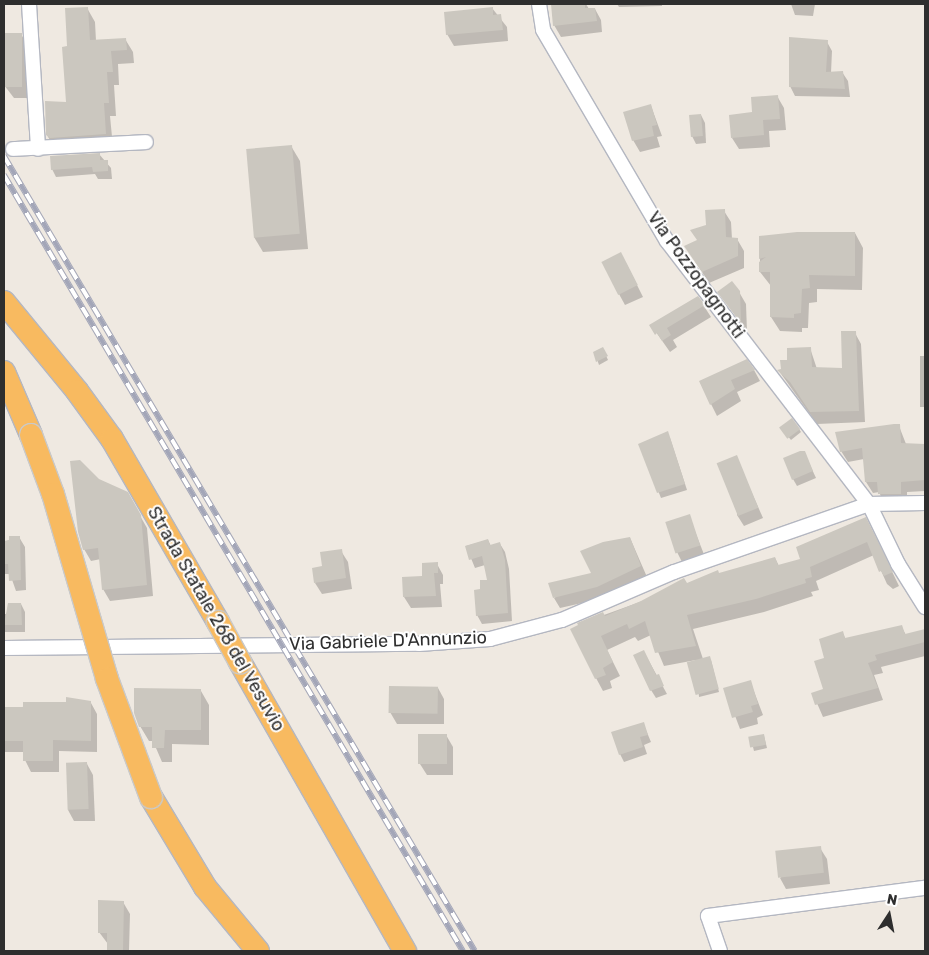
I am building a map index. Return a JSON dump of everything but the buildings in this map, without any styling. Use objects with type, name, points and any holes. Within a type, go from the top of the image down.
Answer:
[{"type":"highway","name":"Strada Statale 268 del Vesuvio","points":[[4,302],[72,384],[112,439],[405,951]]},
{"type":"highway","points":[[4,372],[31,435],[53,494],[115,705],[151,797],[205,887],[258,951]]},
{"type":"street","points":[[29,4],[38,149]]},
{"type":"street","name":"Via Pozzopagnotti","points":[[539,4],[543,30],[667,241],[869,504],[898,564],[925,607]]},
{"type":"street","points":[[14,149],[146,142]]},
{"type":"street","name":"Via Gabriele D'Annunzio","points":[[4,648],[419,644],[490,639],[562,620],[674,572],[869,504],[925,503]]},
{"type":"street","points":[[720,951],[708,916],[925,888]]},
{"type":"railway","points":[[4,156],[475,951]]},
{"type":"railway","points":[[4,175],[463,951]]}]
